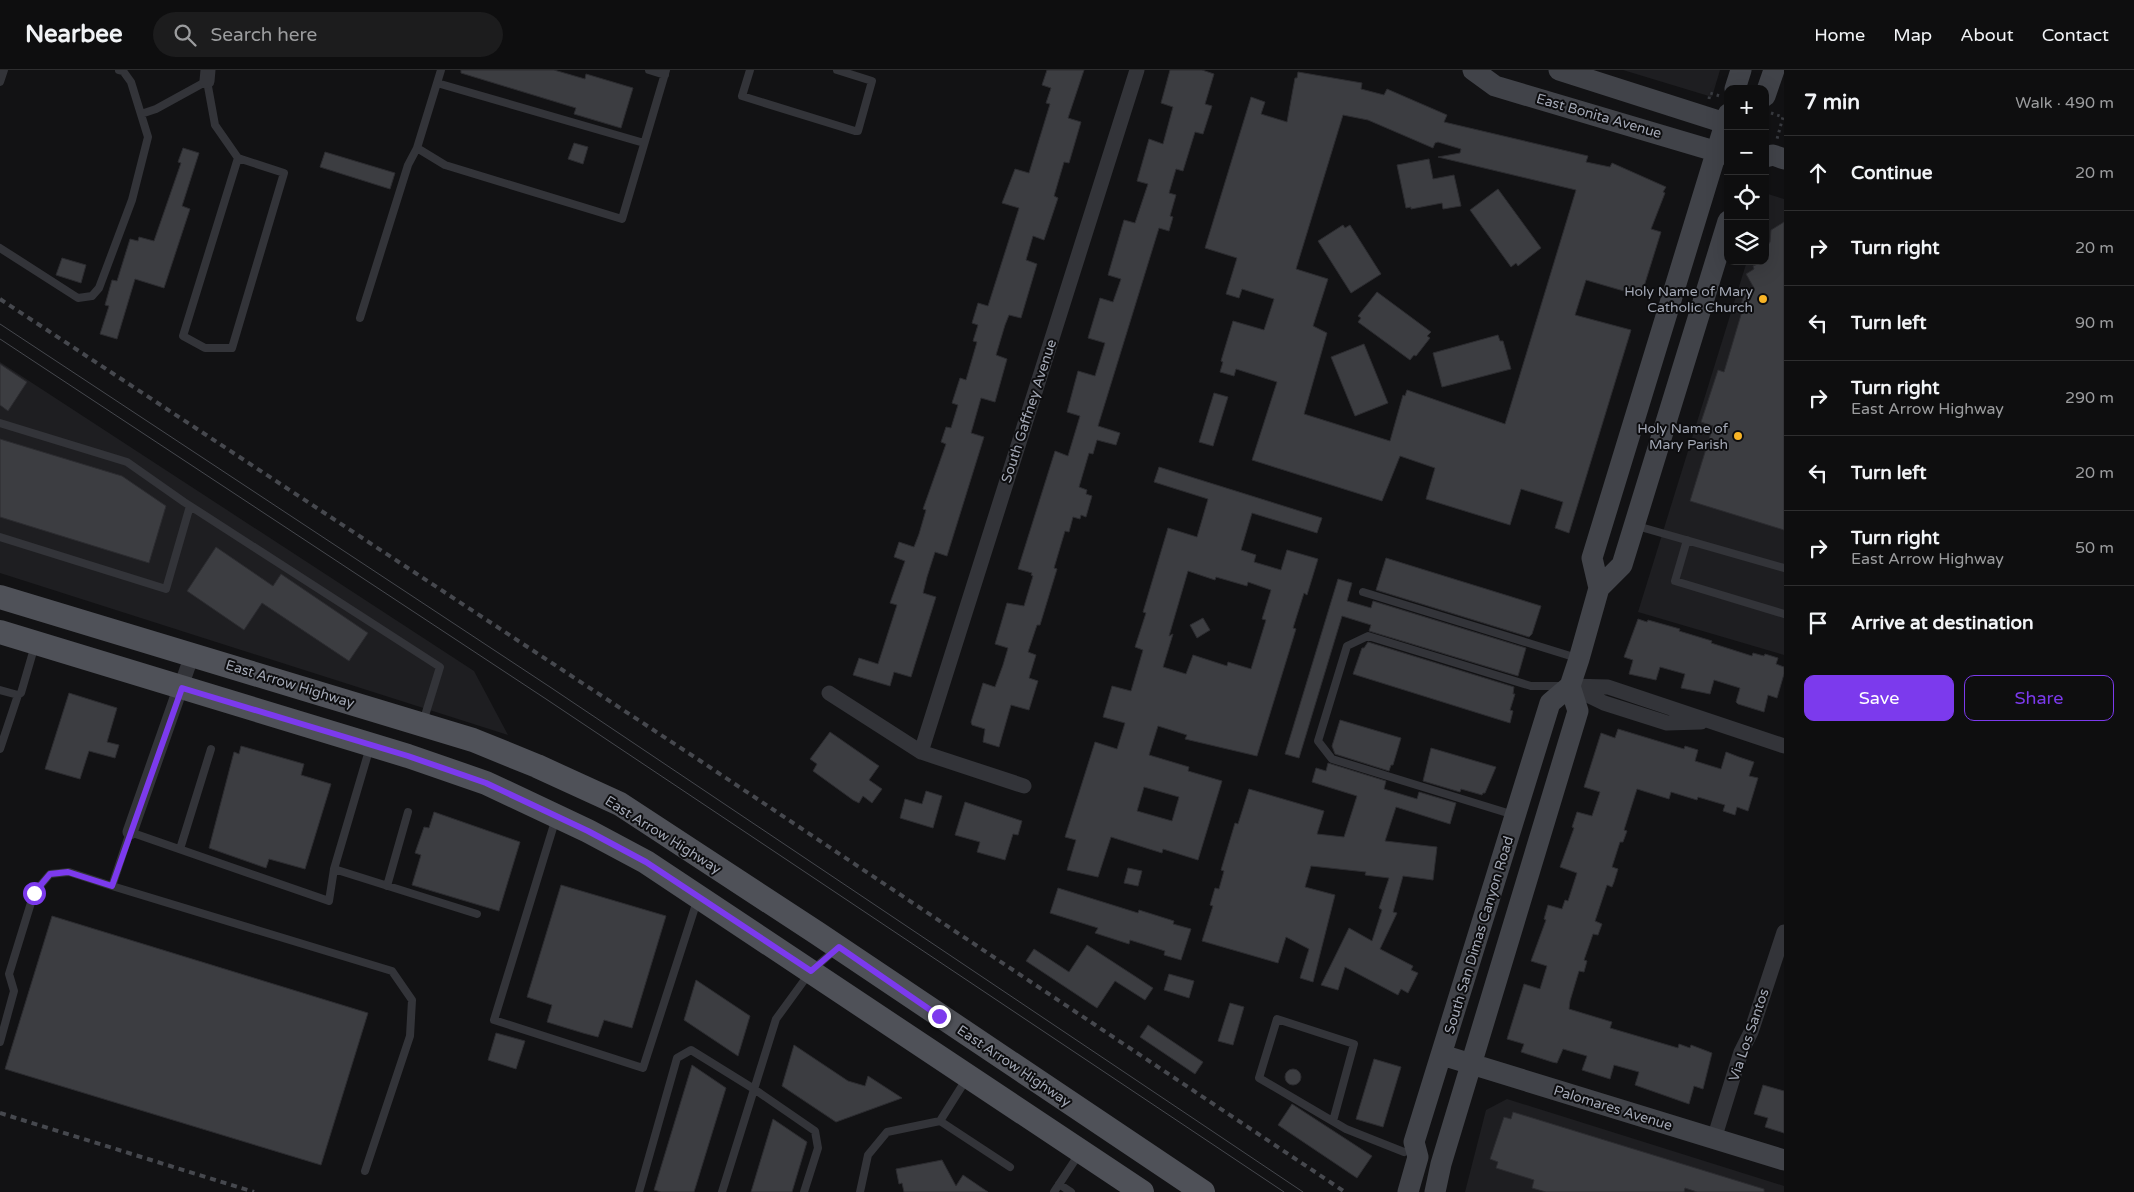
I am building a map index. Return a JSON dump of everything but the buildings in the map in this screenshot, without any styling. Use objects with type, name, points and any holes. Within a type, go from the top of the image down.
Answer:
[{"type":"main road","name":"East Bonita Avenue","points":[[1474,70],[1495,86],[1722,154]]},
{"type":"main road","points":[[1559,70],[1724,119]]},
{"type":"main road","points":[[1736,85],[1741,70]]},
{"type":"main road","points":[[1769,85],[1774,70]]},
{"type":"main road","name":"South San Dimas Canyon Road","points":[[1408,1192],[1418,1156],[1409,1147],[1442,1055],[1550,704],[1570,686],[1579,659],[1599,588],[1592,558],[1722,154],[1726,130]]},
{"type":"main road","name":"South San Dimas Canyon Road","points":[[1599,588],[1622,565],[1724,234]]},
{"type":"main road","name":"East Arrow Highway","points":[[0,597],[473,740],[528,762],[620,804],[839,947],[1203,1192]]},
{"type":"main road","points":[[0,632],[370,745],[486,783],[556,816],[646,862],[1142,1192]]},
{"type":"main road","points":[[1435,1192],[1471,1064],[1578,711],[1570,686]]},
{"type":"main road","name":"Palomares Avenue","points":[[1442,1055],[1784,1160]]},
{"type":"main road","points":[[1393,1192],[1409,1147]]},
{"type":"street","name":"South Gaffney Avenue","points":[[921,752],[1137,70]]},
{"type":"street","points":[[130,832],[192,655]]},
{"type":"street","points":[[1570,686],[1608,687],[1784,746]]},
{"type":"street","points":[[829,693],[921,752],[1024,786]]},
{"type":"street","name":"Via Los Santos","points":[[1714,1139],[1741,1052],[1751,1032],[1784,932]]},
{"type":"lane","points":[[0,82],[4,70]]},
{"type":"lane","points":[[0,248],[78,298],[92,296],[99,288],[132,200],[148,137],[131,82],[123,71],[119,70]]},
{"type":"lane","points":[[360,318],[408,165],[417,148],[441,70]]},
{"type":"lane","points":[[417,148],[445,166],[622,219],[666,72],[649,70]]},
{"type":"lane","points":[[750,70],[742,96],[854,131],[858,130],[872,81],[837,70]]},
{"type":"lane","points":[[141,114],[156,109],[208,75],[215,125],[238,158],[284,173],[232,348],[206,348],[183,336],[238,158]]},
{"type":"lane","points":[[437,83],[644,143]]},
{"type":"lane","points":[[0,423],[126,462],[190,506],[440,667],[422,724]]},
{"type":"lane","points":[[0,537],[166,589],[190,506]]},
{"type":"lane","points":[[1635,525],[1784,568]]},
{"type":"lane","points":[[1687,540],[1675,581],[1784,614]]},
{"type":"lane","points":[[1364,592],[1579,659]]},
{"type":"lane","points":[[1515,816],[1332,759],[1318,740],[1347,646],[1368,636],[1531,686],[1570,686]]},
{"type":"lane","points":[[0,749],[18,695],[21,693],[36,643]]},
{"type":"lane","points":[[0,690],[18,695]]},
{"type":"lane","points":[[112,886],[130,832],[329,900],[334,869],[370,745]]},
{"type":"lane","points":[[180,849],[211,749]]},
{"type":"lane","points":[[387,886],[408,812]]},
{"type":"lane","points":[[556,816],[494,1020],[643,1068],[698,897]]},
{"type":"lane","points":[[334,869],[477,914]]},
{"type":"lane","points":[[0,1042],[14,991],[9,974],[34,893],[50,874],[68,872],[392,971],[412,1000],[410,1036],[365,1171]]},
{"type":"lane","points":[[722,1192],[776,1019],[811,971],[839,947]]},
{"type":"lane","points":[[1333,1121],[1354,1044],[1277,1020],[1259,1078],[1346,1129],[1409,1147]]},
{"type":"lane","points":[[639,1192],[677,1058],[691,1050],[754,1089],[816,1131],[818,1148],[804,1192]]},
{"type":"lane","points":[[940,1121],[968,1076]]},
{"type":"lane","points":[[860,1192],[868,1155],[887,1132],[940,1121],[1010,1167]]},
{"type":"lane","points":[[1054,1192],[1080,1152]]},
{"type":"lane","points":[[1059,1184],[1071,1192]]},
{"type":"shaded area","points":[[1623,70],[1720,70],[1712,97]]},
{"type":"shaded area","name":"Holy Name of Mary Parish","points":[[1769,194],[1784,199],[1784,655],[1638,612],[1746,265],[1769,265]]},
{"type":"shaded area","points":[[0,362],[474,671],[508,735],[0,573]]},
{"type":"shaded area","points":[[1507,1099],[1784,1186],[1784,1192],[1465,1192],[1486,1110]]},
{"type":"tram line","points":[[0,324],[550,687],[1303,1192]]},
{"type":"tram line","points":[[0,339],[546,699],[1284,1192]]},
{"type":"railway","points":[[0,299],[702,762],[1345,1192]]},
{"type":"railway","points":[[0,1113],[254,1192]]},
{"type":"place","name":"Holy Name of Mary Catholic Church","points":[[1763,299]]},
{"type":"place","name":"Holy Name of Mary Parish","points":[[1738,436]]},
{"type":"route","points":[[34,893],[50,874],[68,872],[112,886],[182,688],[408,756],[486,783],[588,831],[646,862],[811,971],[839,947],[939,1016]]}]
